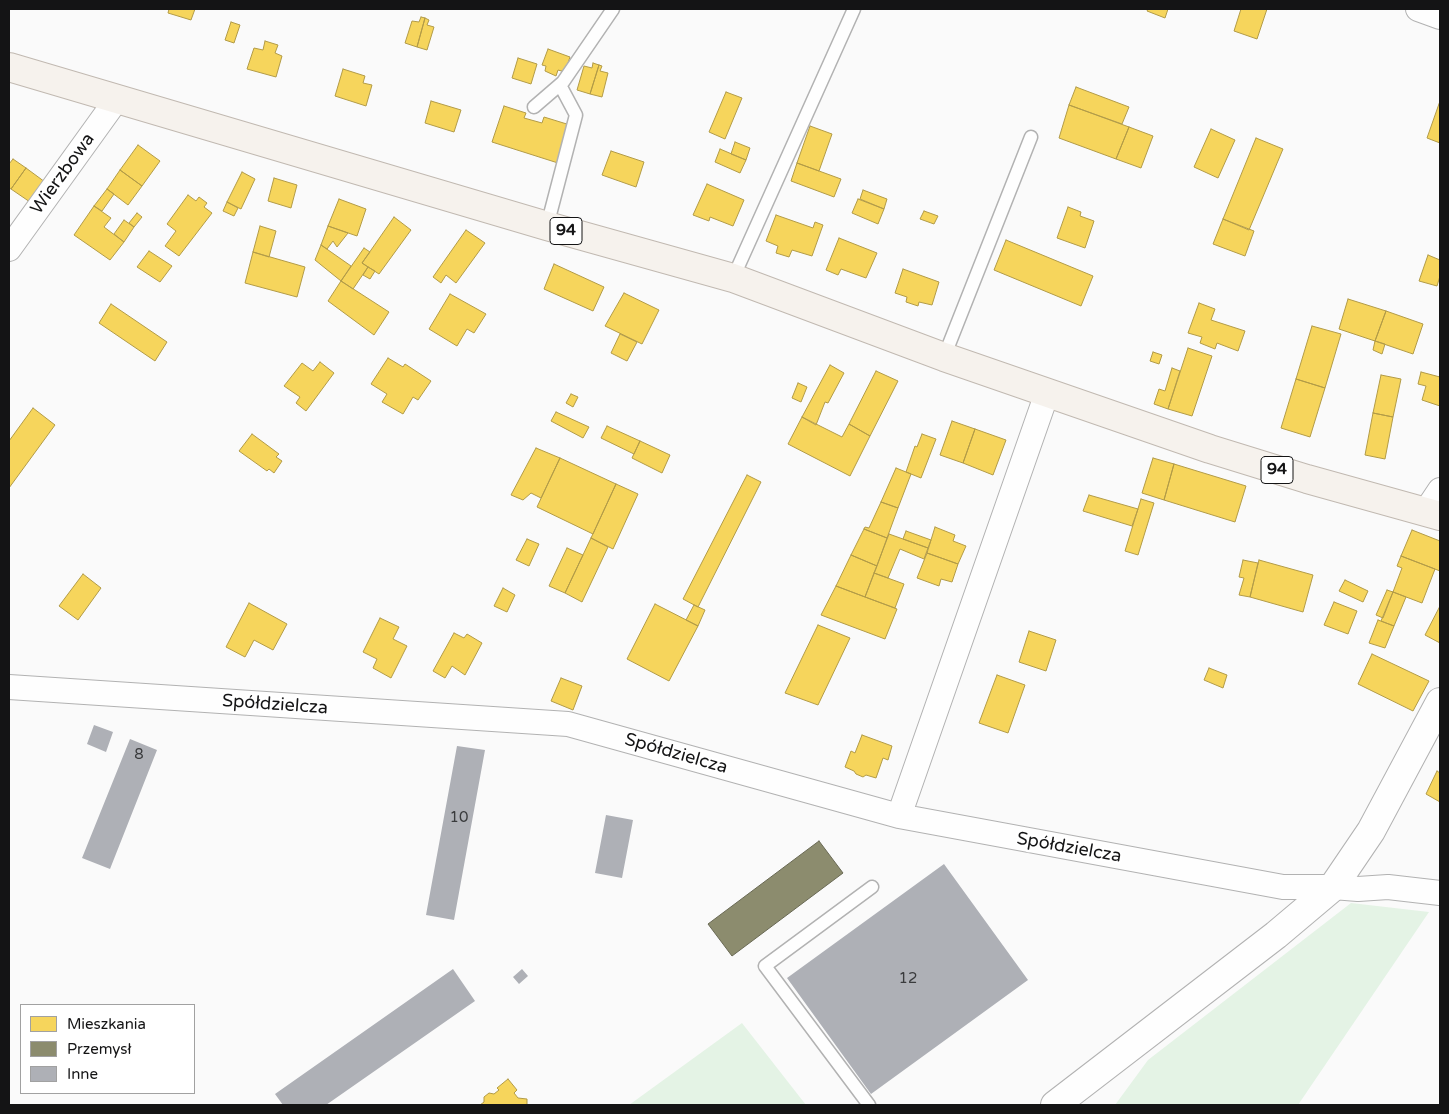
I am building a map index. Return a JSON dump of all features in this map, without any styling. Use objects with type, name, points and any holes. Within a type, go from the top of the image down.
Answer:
[{"type":"main road","name":"94","points":[[9,67],[546,226],[733,278],[944,357],[1200,446],[1271,468],[1435,505]]},
{"type":"main road","points":[[1055,1105],[1276,935],[1333,887],[1371,831],[1440,702]]},
{"type":"street","points":[[1418,9],[1440,17]]},
{"type":"street","name":"Wierzbowa","points":[[9,249],[117,99]]},
{"type":"street","points":[[899,816],[1047,393]]},
{"type":"street","name":"Spółdzielcza","points":[[9,687],[568,724],[899,816],[1283,887],[1358,889],[1388,887],[1440,893]]},
{"type":"lane","points":[[534,107],[560,85],[613,9]]},
{"type":"lane","points":[[733,278],[854,9]]},
{"type":"lane","points":[[546,226],[576,116],[560,85]]},
{"type":"lane","points":[[944,357],[1031,136]]},
{"type":"lane","points":[[869,1105],[765,966],[872,887]]},
{"type":"green space","points":[[1351,903],[1429,912],[1298,1105],[1115,1105],[1148,1060]]},
{"type":"green space","points":[[742,1023],[806,1105],[629,1105]]},
{"type":"building: Mieszkania","points":[[169,9],[195,9],[191,20],[168,13]]},
{"type":"building: Mieszkania","points":[[1148,9],[1168,9],[1165,18],[1147,11]]},
{"type":"building: Mieszkania","points":[[1241,9],[1267,9],[1257,39],[1234,31]]},
{"type":"building: Mieszkania","points":[[421,17],[425,18],[417,47],[405,43],[412,21],[419,22]]},
{"type":"building: Mieszkania","points":[[425,18],[429,20],[427,25],[434,27],[427,50],[417,47]]},
{"type":"building: Mieszkania","points":[[231,22],[240,25],[234,43],[225,40]]},
{"type":"building: Mieszkania","points":[[265,41],[278,45],[275,53],[282,56],[276,77],[247,69],[254,48],[263,50]]},
{"type":"building: Mieszkania","points":[[548,49],[570,57],[565,72],[558,70],[556,76],[545,71],[546,66],[542,65]]},
{"type":"building: Mieszkania","points":[[518,58],[537,64],[531,84],[512,78]]},
{"type":"building: Mieszkania","points":[[593,63],[599,65],[590,94],[577,90],[584,66],[592,68]]},
{"type":"building: Mieszkania","points":[[599,65],[602,66],[600,71],[608,73],[602,97],[590,94]]},
{"type":"building: Mieszkania","points":[[343,69],[365,76],[363,83],[372,85],[366,106],[335,96]]},
{"type":"building: Mieszkania","points":[[1076,87],[1129,107],[1122,124],[1069,105]]},
{"type":"building: Mieszkania","points":[[726,92],[742,98],[725,139],[709,132]]},
{"type":"building: Mieszkania","points":[[431,101],[461,110],[454,132],[425,123]]},
{"type":"building: Mieszkania","points":[[1440,101],[1440,143],[1427,138]]},
{"type":"building: Mieszkania","points":[[1069,105],[1129,127],[1116,159],[1059,138]]},
{"type":"building: Mieszkania","points":[[504,106],[526,113],[524,118],[542,123],[544,117],[570,125],[558,163],[492,142]]},
{"type":"building: Mieszkania","points":[[810,126],[832,134],[819,171],[797,163]]},
{"type":"building: Mieszkania","points":[[1129,127],[1153,136],[1141,168],[1116,159]]},
{"type":"building: Mieszkania","points":[[1211,129],[1235,140],[1218,178],[1194,167]]},
{"type":"building: Mieszkania","points":[[1256,138],[1283,149],[1249,230],[1223,219]]},
{"type":"building: Mieszkania","points":[[735,142],[750,148],[746,160],[731,154]]},
{"type":"building: Mieszkania","points":[[138,145],[160,161],[142,186],[120,170]]},
{"type":"building: Mieszkania","points":[[720,149],[746,160],[740,173],[715,162]]},
{"type":"building: Mieszkania","points":[[611,151],[644,162],[636,187],[602,175]]},
{"type":"building: Mieszkania","points":[[13,159],[26,168],[11,189],[9,188],[9,164]]},
{"type":"building: Mieszkania","points":[[797,163],[841,179],[834,197],[791,181]]},
{"type":"building: Mieszkania","points":[[26,168],[45,182],[30,202],[11,189]]},
{"type":"building: Mieszkania","points":[[120,170],[142,186],[128,205],[107,189]]},
{"type":"building: Mieszkania","points":[[242,172],[255,179],[241,209],[227,202]]},
{"type":"building: Mieszkania","points":[[274,178],[297,185],[291,208],[268,201]]},
{"type":"building: Mieszkania","points":[[707,184],[744,200],[733,226],[710,217],[709,221],[693,215]]},
{"type":"building: Mieszkania","points":[[107,189],[114,194],[102,211],[94,206]]},
{"type":"building: Mieszkania","points":[[863,190],[887,199],[884,209],[860,199]]},
{"type":"building: Mieszkania","points":[[188,195],[196,201],[199,197],[207,203],[204,207],[212,213],[179,256],[165,246],[176,231],[167,224]]},
{"type":"building: Mieszkania","points":[[339,199],[366,209],[357,236],[328,226]]},
{"type":"building: Mieszkania","points":[[858,199],[884,209],[878,224],[852,213]]},
{"type":"building: Mieszkania","points":[[227,202],[238,208],[234,216],[223,211]]},
{"type":"building: Mieszkania","points":[[94,206],[111,218],[104,227],[124,242],[110,260],[74,235]]},
{"type":"building: Mieszkania","points":[[1068,207],[1081,212],[1080,216],[1094,221],[1085,248],[1057,238]]},
{"type":"building: Mieszkania","points":[[924,211],[938,216],[934,224],[920,219]]},
{"type":"building: Mieszkania","points":[[137,213],[142,217],[134,227],[129,223]]},
{"type":"building: Mieszkania","points":[[776,215],[813,228],[815,222],[823,225],[812,256],[792,250],[789,257],[776,253],[778,246],[766,241]]},
{"type":"building: Mieszkania","points":[[394,217],[411,230],[379,274],[362,263]]},
{"type":"building: Mieszkania","points":[[1223,219],[1254,231],[1245,256],[1213,244]]},
{"type":"building: Mieszkania","points":[[124,220],[134,227],[124,242],[114,234]]},
{"type":"building: Mieszkania","points":[[260,226],[276,231],[269,257],[253,252]]},
{"type":"building: Mieszkania","points":[[328,226],[348,233],[337,247],[333,241],[327,249],[321,245]]},
{"type":"building: Mieszkania","points":[[466,230],[485,243],[456,283],[446,275],[441,283],[433,277]]},
{"type":"building: Mieszkania","points":[[839,238],[877,253],[866,278],[841,269],[838,275],[826,270]]},
{"type":"building: Mieszkania","points":[[1006,240],[1093,276],[1081,306],[994,270]]},
{"type":"building: Mieszkania","points":[[321,245],[351,266],[341,281],[315,260]]},
{"type":"building: Mieszkania","points":[[364,248],[370,252],[362,263],[368,267],[353,289],[341,281]]},
{"type":"building: Mieszkania","points":[[149,251],[172,266],[160,282],[137,267]]},
{"type":"building: Mieszkania","points":[[253,252],[305,267],[297,297],[245,283]]},
{"type":"building: Mieszkania","points":[[1428,255],[1440,260],[1440,276],[1437,286],[1419,281]]},
{"type":"building: Mieszkania","points":[[554,264],[604,287],[593,311],[544,289]]},
{"type":"building: Mieszkania","points":[[368,267],[375,271],[370,279],[363,275]]},
{"type":"building: Mieszkania","points":[[903,269],[939,282],[932,305],[919,302],[918,306],[906,302],[907,297],[895,293]]},
{"type":"building: Mieszkania","points":[[341,281],[389,312],[374,335],[328,301]]},
{"type":"building: Mieszkania","points":[[624,293],[659,310],[642,344],[605,326]]},
{"type":"building: Mieszkania","points":[[450,294],[486,314],[474,333],[467,329],[457,346],[429,329]]},
{"type":"building: Mieszkania","points":[[1348,299],[1386,311],[1375,341],[1339,329]]},
{"type":"building: Mieszkania","points":[[1199,303],[1215,309],[1211,320],[1245,331],[1238,351],[1217,343],[1215,349],[1200,343],[1202,337],[1188,333]]},
{"type":"building: Mieszkania","points":[[111,304],[167,342],[155,361],[99,323]]},
{"type":"building: Mieszkania","points":[[1386,311],[1423,324],[1413,354],[1375,341]]},
{"type":"building: Mieszkania","points":[[1312,326],[1341,334],[1325,388],[1296,379]]},
{"type":"building: Mieszkania","points":[[620,334],[637,342],[627,361],[611,353]]},
{"type":"building: Mieszkania","points":[[1375,341],[1385,344],[1382,354],[1373,350]]},
{"type":"building: Mieszkania","points":[[1188,348],[1212,356],[1192,416],[1168,409]]},
{"type":"building: Mieszkania","points":[[1153,352],[1162,355],[1159,364],[1150,361]]},
{"type":"building: Mieszkania","points":[[388,358],[403,367],[405,364],[431,381],[418,400],[413,397],[403,414],[382,402],[387,394],[371,384]]},
{"type":"building: Mieszkania","points":[[320,362],[334,373],[306,411],[296,403],[300,397],[284,386],[302,363],[313,371]]},
{"type":"building: Mieszkania","points":[[830,365],[844,373],[828,403],[825,402],[816,425],[802,417]]},
{"type":"building: Mieszkania","points":[[1172,368],[1180,371],[1168,409],[1154,404],[1159,389],[1165,391]]},
{"type":"building: Mieszkania","points":[[876,371],[898,381],[870,436],[849,424]]},
{"type":"building: Mieszkania","points":[[1421,372],[1440,377],[1440,406],[1422,400],[1426,386],[1418,384]]},
{"type":"building: Mieszkania","points":[[1381,375],[1401,379],[1393,417],[1373,413]]},
{"type":"building: Mieszkania","points":[[1296,379],[1325,388],[1310,437],[1281,428]]},
{"type":"building: Mieszkania","points":[[798,383],[807,387],[801,402],[792,398]]},
{"type":"building: Mieszkania","points":[[571,394],[578,397],[573,407],[566,403]]},
{"type":"building: Mieszkania","points":[[33,408],[55,425],[9,488],[9,441]]},
{"type":"building: Mieszkania","points":[[556,412],[589,427],[583,438],[551,421]]},
{"type":"building: Mieszkania","points":[[1373,413],[1393,417],[1385,459],[1365,455]]},
{"type":"building: Mieszkania","points":[[802,417],[842,437],[849,424],[870,436],[850,476],[788,444]]},
{"type":"building: Mieszkania","points":[[952,421],[975,429],[963,463],[940,455]]},
{"type":"building: Mieszkania","points":[[607,426],[640,441],[634,454],[601,438]]},
{"type":"building: Mieszkania","points":[[975,429],[1006,440],[993,475],[963,463]]},
{"type":"building: Mieszkania","points":[[252,434],[279,454],[276,457],[282,461],[274,473],[269,469],[267,471],[239,451]]},
{"type":"building: Mieszkania","points":[[922,434],[936,439],[921,478],[906,472],[915,446],[917,447]]},
{"type":"building: Mieszkania","points":[[640,441],[670,455],[662,473],[632,458]]},
{"type":"building: Mieszkania","points":[[536,448],[560,458],[541,498],[531,493],[523,500],[511,495]]},
{"type":"building: Mieszkania","points":[[560,458],[616,484],[593,534],[537,507]]},
{"type":"building: Mieszkania","points":[[1153,458],[1174,464],[1164,500],[1142,493]]},
{"type":"building: Mieszkania","points":[[1174,464],[1246,486],[1235,522],[1164,500]]},
{"type":"building: Mieszkania","points":[[896,468],[911,474],[898,508],[881,502]]},
{"type":"building: Mieszkania","points":[[747,475],[761,482],[698,607],[683,599]]},
{"type":"building: Mieszkania","points":[[616,484],[638,494],[613,549],[591,538]]},
{"type":"building: Mieszkania","points":[[1089,495],[1138,509],[1132,526],[1083,511]]},
{"type":"building: Mieszkania","points":[[1141,499],[1154,503],[1138,555],[1125,551]]},
{"type":"building: Mieszkania","points":[[881,502],[898,508],[887,538],[864,529],[865,527],[869,528]]},
{"type":"building: Mieszkania","points":[[935,527],[955,535],[953,541],[966,546],[958,564],[927,553]]},
{"type":"building: Mieszkania","points":[[864,529],[887,538],[877,566],[851,555]]},
{"type":"building: Mieszkania","points":[[1412,530],[1440,541],[1440,571],[1401,556]]},
{"type":"building: Mieszkania","points":[[906,531],[931,540],[928,548],[903,539]]},
{"type":"building: Mieszkania","points":[[889,534],[928,548],[924,559],[900,549],[888,578],[874,573]]},
{"type":"building: Mieszkania","points":[[591,538],[608,547],[582,602],[565,593]]},
{"type":"building: Mieszkania","points":[[527,539],[539,544],[529,566],[516,560]]},
{"type":"building: Mieszkania","points":[[567,548],[583,555],[565,593],[549,586]]},
{"type":"building: Mieszkania","points":[[927,553],[958,564],[952,582],[941,579],[939,586],[917,578]]},
{"type":"building: Mieszkania","points":[[851,555],[877,566],[865,597],[836,586]]},
{"type":"building: Mieszkania","points":[[1401,556],[1435,569],[1422,603],[1393,592],[1402,568],[1397,566]]},
{"type":"building: Mieszkania","points":[[1243,560],[1258,563],[1250,597],[1239,595],[1244,578],[1239,577]]},
{"type":"building: Mieszkania","points":[[1259,560],[1313,575],[1303,612],[1250,597]]},
{"type":"building: Mieszkania","points":[[874,573],[904,584],[895,608],[865,597]]},
{"type":"building: Mieszkania","points":[[83,574],[101,588],[78,620],[59,606]]},
{"type":"building: Mieszkania","points":[[1345,580],[1368,591],[1363,602],[1339,591]]},
{"type":"building: Mieszkania","points":[[836,586],[897,609],[885,639],[821,615]]},
{"type":"building: Mieszkania","points":[[503,588],[515,595],[507,612],[494,606]]},
{"type":"building: Mieszkania","points":[[1387,590],[1393,592],[1383,618],[1376,615]]},
{"type":"building: Mieszkania","points":[[1393,592],[1406,597],[1394,626],[1381,621]]},
{"type":"building: Mieszkania","points":[[1334,602],[1357,611],[1348,634],[1324,625]]},
{"type":"building: Mieszkania","points":[[249,603],[287,624],[273,650],[254,640],[245,657],[226,647]]},
{"type":"building: Mieszkania","points":[[655,604],[698,626],[669,681],[627,659]]},
{"type":"building: Mieszkania","points":[[694,605],[705,610],[698,626],[686,620]]},
{"type":"building: Mieszkania","points":[[1440,606],[1440,643],[1425,635]]},
{"type":"building: Mieszkania","points":[[380,618],[399,627],[393,639],[407,646],[391,678],[373,668],[377,659],[363,652]]},
{"type":"building: Mieszkania","points":[[1378,620],[1394,626],[1385,648],[1369,643]]},
{"type":"building: Mieszkania","points":[[818,625],[850,638],[818,705],[785,693]]},
{"type":"building: Mieszkania","points":[[1029,631],[1056,640],[1046,671],[1019,662]]},
{"type":"building: Mieszkania","points":[[454,633],[464,638],[467,634],[482,643],[465,675],[452,666],[445,678],[433,671]]},
{"type":"building: Mieszkania","points":[[1372,654],[1429,681],[1413,711],[1358,684]]},
{"type":"building: Mieszkania","points":[[1209,668],[1227,675],[1223,688],[1204,680]]},
{"type":"building: Mieszkania","points":[[997,675],[1025,685],[1008,733],[979,723]]},
{"type":"building: Mieszkania","points":[[561,678],[582,686],[573,710],[551,701]]},
{"type":"building: Mieszkania","points":[[862,735],[892,746],[888,760],[883,758],[876,778],[866,775],[863,777],[845,767],[851,751],[855,753]]},
{"type":"building: Mieszkania","points":[[1437,771],[1440,773],[1440,802],[1426,794]]},
{"type":"building: Mieszkania","points":[[508,1079],[517,1090],[514,1093],[518,1098],[527,1099],[527,1105],[480,1105],[484,1102],[484,1097],[489,1093],[494,1094],[499,1090],[497,1088]]},
{"type":"building: Przemysł","points":[[819,841],[843,873],[732,956],[708,924]]},
{"type":"building: Inne","points":[[94,725],[113,732],[106,752],[87,744]]},
{"type":"building: Inne","points":[[130,739],[157,750],[110,869],[82,858]]},
{"type":"building: Inne","points":[[457,746],[485,750],[454,920],[426,915]]},
{"type":"building: Inne","points":[[606,815],[633,820],[622,878],[595,873]]},
{"type":"building: Inne","points":[[944,864],[1028,980],[871,1094],[787,978]]},
{"type":"building: Inne","points":[[453,969],[475,1001],[326,1105],[283,1105],[275,1094]]},
{"type":"building: Inne","points":[[522,969],[528,976],[519,984],[513,977]]}]
